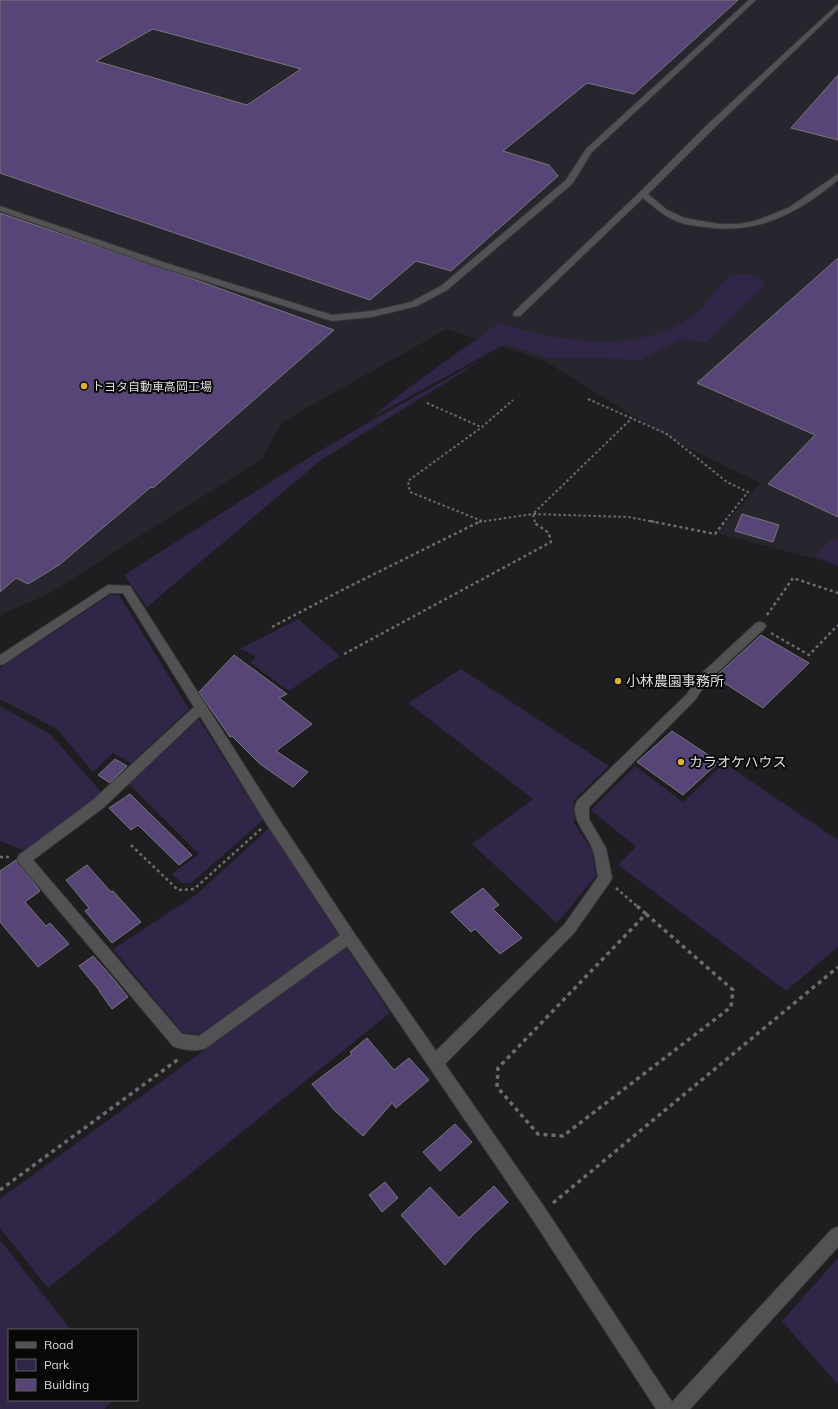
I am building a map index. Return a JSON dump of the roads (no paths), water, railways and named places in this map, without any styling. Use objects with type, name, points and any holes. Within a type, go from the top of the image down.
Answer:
[{"type":"street","points":[[0,208],[163,264],[332,318],[372,314],[414,304],[444,288],[569,182],[589,151],[753,0]]},
{"type":"street","points":[[517,314],[643,194],[709,128],[838,6]]},
{"type":"street","points":[[643,194],[673,216],[692,223],[713,228],[726,228],[766,222],[782,215],[820,192],[838,176]]},
{"type":"street","points":[[0,661],[108,589],[126,589],[271,819],[349,937],[539,1214],[666,1409]]},
{"type":"street","points":[[435,1063],[569,929],[605,878],[599,848],[583,820],[582,805],[691,697],[703,679],[760,626]]},
{"type":"street","points":[[201,708],[98,804],[24,859],[178,1041],[201,1043],[349,937]]},
{"type":"street","points":[[678,1409],[838,1235]]},
{"type":"place","name":"トヨタ自動車高岡工場","points":[[84,386]]},
{"type":"place","name":"小林農園事務所","points":[[618,681]]},
{"type":"place","name":"カラオケハウス","points":[[681,762]]}]
